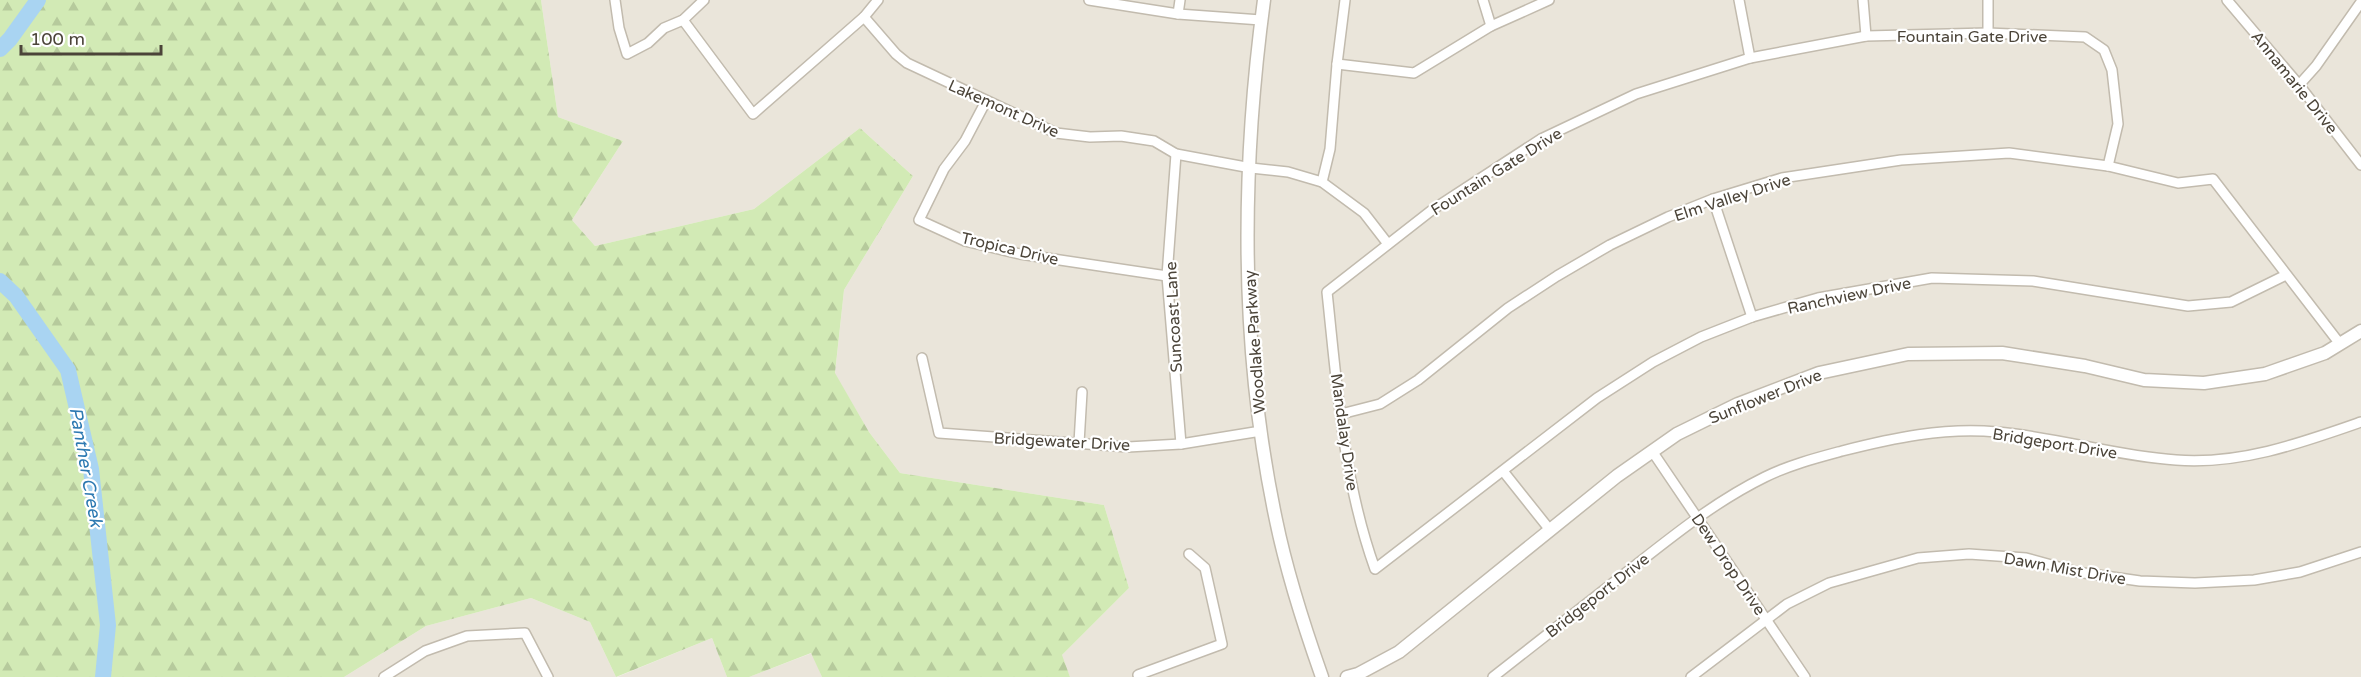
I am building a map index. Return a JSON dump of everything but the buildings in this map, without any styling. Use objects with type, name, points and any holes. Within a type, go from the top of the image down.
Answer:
[{"type":"street","points":[[615,0],[619,28],[627,54],[648,43],[664,28],[683,20],[704,0]]},
{"type":"street","points":[[683,20],[753,114],[864,17],[878,0]]},
{"type":"street","points":[[1089,0],[1178,14],[1261,20]]},
{"type":"street","points":[[1178,14],[1180,0]]},
{"type":"street","name":"Woodlake Parkway","points":[[1264,0],[1253,102],[1248,249],[1250,310],[1261,431],[1276,520],[1300,617],[1322,677]]},
{"type":"street","points":[[1322,182],[1330,149],[1345,0]]},
{"type":"street","points":[[1483,0],[1491,26]]},
{"type":"street","points":[[1337,64],[1414,73],[1491,26],[1549,0]]},
{"type":"street","points":[[1739,0],[1750,58]]},
{"type":"street","points":[[1863,0],[1866,36]]},
{"type":"street","points":[[1988,0],[1988,33]]},
{"type":"street","name":"Annamarie Drive","points":[[2228,0],[2299,85],[2361,165]]},
{"type":"street","points":[[2299,85],[2321,59],[2361,2]]},
{"type":"street","name":"Lakemont Drive","points":[[864,17],[896,54],[907,63],[1056,133],[1090,137],[1121,136],[1154,141],[1176,154],[1251,168],[1288,172],[1322,182],[1364,213],[1388,244]]},
{"type":"street","name":"Fountain Gate Drive","points":[[1328,292],[1432,210],[1541,139],[1636,94],[1750,58],[1866,36],[1988,33],[2085,37],[2104,50],[2112,70],[2118,124],[2108,166]]},
{"type":"street","name":"Tropica Drive","points":[[986,101],[965,141],[944,168],[919,220],[965,241],[1020,254],[1167,276]]},
{"type":"street","name":"Elm Valley Drive","points":[[1341,414],[1380,404],[1418,380],[1508,308],[1557,276],[1620,240],[1668,217],[1713,199],[1782,178],[1901,160],[2008,153],[2108,166],[2178,183],[2213,179],[2286,275]]},
{"type":"street","name":"Suncoast Lane","points":[[1176,154],[1167,276],[1181,444]]},
{"type":"street","points":[[1713,199],[1752,317]]},
{"type":"street","points":[[2286,275],[2340,344]]},
{"type":"street","name":"Ranchview Drive","points":[[1375,569],[1597,398],[1653,362],[1701,337],[1752,317],[1818,298],[1932,278],[2033,281],[2188,306],[2231,302],[2286,275]]},
{"type":"street","name":"Mandalay Drive","points":[[1328,292],[1341,414],[1363,535],[1375,569]]},
{"type":"street","name":"Sunflower Drive","points":[[1347,677],[1358,674],[1399,652],[1617,476],[1677,434],[1738,404],[1819,373],[1908,354],[2002,353],[2085,366],[2144,380],[2204,383],[2265,374],[2325,352],[2361,331]]},
{"type":"street","name":"Bridgewater Drive","points":[[922,358],[939,433],[1128,447],[1181,444],[1261,431]]},
{"type":"street","points":[[1079,443],[1082,392]]},
{"type":"street","name":"Bridgeport Drive","points":[[1493,677],[1697,517],[1767,476],[1816,458],[1887,439],[1946,431],[1996,432],[2045,438],[2116,453],[2178,461],[2239,458],[2279,450],[2361,422]]},
{"type":"street","name":"Dew Drop Drive","points":[[1652,451],[1805,677]]},
{"type":"street","points":[[1503,471],[1550,530]]},
{"type":"street","name":"Dawn Mist Drive","points":[[1691,677],[1787,604],[1829,583],[1918,558],[1970,554],[2026,558],[2078,572],[2140,581],[2195,584],[2254,580],[2300,572],[2361,552]]},
{"type":"street","points":[[1139,677],[1138,675],[1222,644],[1204,568],[1189,554]]},
{"type":"street","points":[[384,677],[425,651],[467,636],[525,633],[548,677]]},
{"type":"shaded area","points":[[541,0],[2361,0],[2361,677],[1070,677],[1061,656],[1129,588],[1104,505],[900,473],[869,432],[835,374],[844,290],[913,176],[860,128],[754,209],[595,246],[572,220],[623,141],[558,117]]},
{"type":"shaded area","points":[[531,598],[590,622],[616,677],[344,677],[426,626]]},
{"type":"shaded area","points":[[712,638],[727,677],[617,677]]},
{"type":"shaded area","points":[[812,653],[822,677],[749,677]]},
{"type":"green space","points":[[0,0],[541,0],[558,117],[623,141],[572,220],[595,246],[754,209],[860,128],[913,176],[844,290],[835,373],[869,432],[900,473],[1104,505],[1129,588],[1062,655],[1070,677],[822,677],[811,653],[749,677],[727,677],[712,638],[616,677],[590,622],[531,598],[426,626],[344,677],[0,677]]},
{"type":"waterway","name":"Panther Creek","points":[[0,49],[38,0]]},
{"type":"waterway","name":"Panther Creek","points":[[0,281],[16,296],[68,370],[91,469],[108,625],[103,677]]}]
